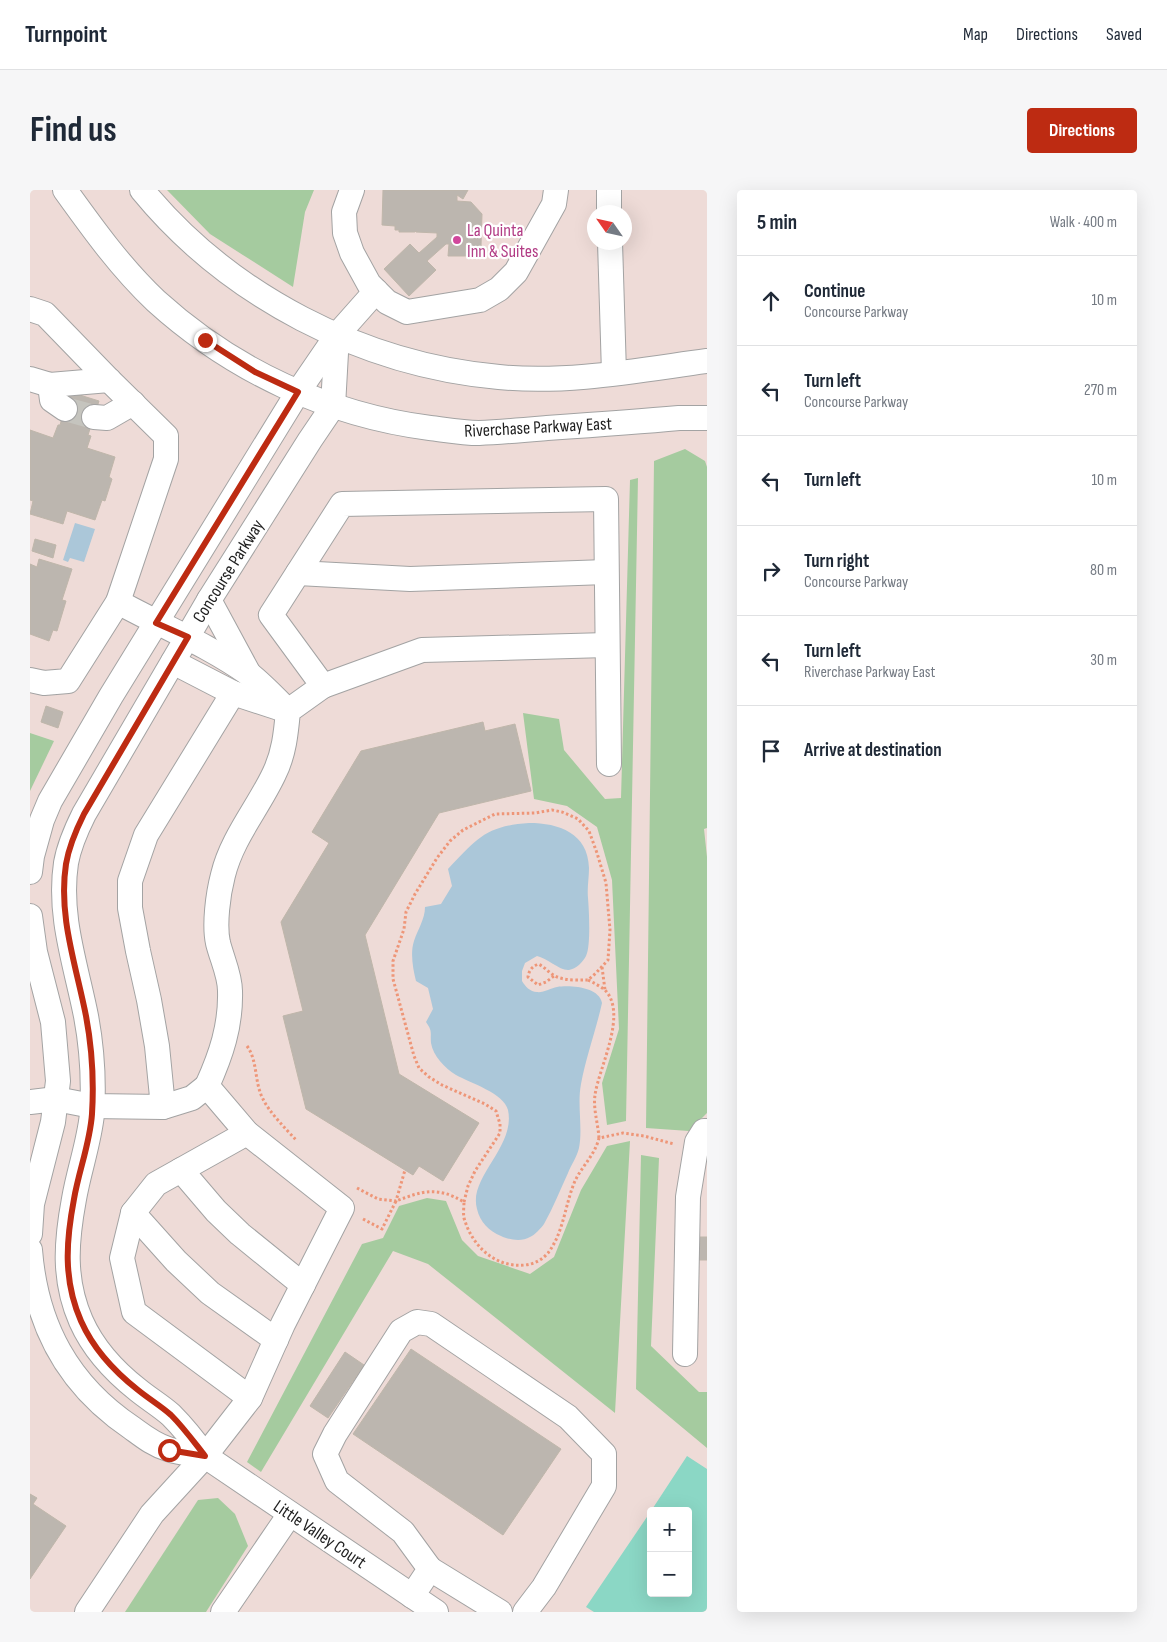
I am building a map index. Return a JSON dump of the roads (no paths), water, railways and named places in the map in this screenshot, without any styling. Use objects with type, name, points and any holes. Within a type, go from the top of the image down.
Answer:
[{"type":"street","name":"Riverchase Parkway East","points":[[65,190],[107,249],[173,316],[205,340],[255,372],[334,406],[399,424],[478,433],[707,418]]},
{"type":"street","points":[[142,190],[194,244],[236,278],[286,310],[314,325],[372,349],[410,362],[500,378],[552,378],[614,373],[707,361]]},
{"type":"street","points":[[352,190],[344,212],[345,233],[352,253],[369,284],[387,302],[407,312],[480,300],[499,289],[516,272],[554,204],[556,190]]},
{"type":"street","points":[[609,190],[609,205]]},
{"type":"street","points":[[610,250],[614,373]]},
{"type":"street","name":"Concourse Parkway","points":[[30,872],[32,856],[42,820],[50,801],[156,623],[298,392],[337,335],[376,291]]},
{"type":"street","points":[[30,309],[45,314],[166,436],[166,459],[118,602],[68,681],[44,683],[30,680]]},
{"type":"street","points":[[334,406],[337,335]]},
{"type":"street","points":[[40,382],[109,380]]},
{"type":"street","points":[[40,382],[52,400],[65,409]]},
{"type":"street","points":[[94,417],[107,418],[133,404]]},
{"type":"street","name":"Concourse Parkway","points":[[205,1456],[184,1428],[170,1414],[120,1375],[97,1348],[82,1322],[68,1281],[67,1244],[74,1199],[89,1136],[92,1106],[92,1070],[86,1016],[68,941],[64,907],[66,864],[72,840],[84,814],[209,600],[310,440],[334,406]]},
{"type":"street","points":[[323,686],[271,615],[342,504],[606,499],[609,764]]},
{"type":"street","points":[[298,573],[410,579],[606,572]]},
{"type":"street","points":[[209,600],[250,675]]},
{"type":"street","points":[[118,602],[156,623],[188,637],[250,675],[288,711]]},
{"type":"street","points":[[30,1102],[56,1099],[92,1106],[163,1107],[192,1098],[207,1086],[221,1056],[229,1020],[230,989],[218,941],[217,916],[223,875],[238,836],[275,772],[285,744],[288,711],[323,686],[422,650],[607,644]]},
{"type":"street","points":[[173,662],[233,693],[288,711]]},
{"type":"street","points":[[163,1107],[157,1046],[130,908],[130,881],[146,835],[233,693]]},
{"type":"street","points":[[30,916],[34,952],[53,1022],[58,1081],[53,1122],[32,1204],[30,1234]]},
{"type":"street","points":[[87,1612],[152,1514],[205,1456],[250,1398],[302,1286],[342,1208],[247,1133],[207,1086]]},
{"type":"street","points":[[247,1133],[156,1184],[133,1213],[122,1258],[134,1312],[250,1398]]},
{"type":"street","points":[[685,1354],[688,1197],[701,1140]]},
{"type":"street","points":[[181,1170],[216,1211],[240,1234],[302,1286]]},
{"type":"street","points":[[133,1213],[176,1261],[210,1293],[276,1340]]},
{"type":"street","points":[[30,1250],[36,1298],[47,1330],[56,1347],[91,1395],[121,1421],[155,1444],[169,1450],[205,1456]]},
{"type":"street","points":[[500,1612],[430,1569],[403,1532],[337,1481],[324,1454],[401,1331],[416,1322],[430,1324],[568,1417],[604,1454],[604,1486],[544,1587],[526,1612]]},
{"type":"street","name":"Little Valley Court","points":[[205,1456],[420,1605]]},
{"type":"street","points":[[223,1612],[290,1514]]},
{"type":"street","points":[[420,1605],[430,1569]]},
{"type":"water","points":[[75,523],[95,529],[84,562],[70,558],[68,562],[63,560]]},
{"type":"water","points":[[540,823],[561,828],[570,832],[583,846],[589,868],[589,936],[588,951],[577,967],[565,970],[537,956],[525,963],[522,971],[522,981],[534,992],[542,992],[563,986],[584,988],[596,993],[602,1003],[581,1084],[580,1140],[578,1151],[544,1224],[527,1239],[516,1240],[497,1234],[486,1226],[478,1214],[476,1197],[479,1185],[505,1137],[509,1124],[508,1110],[500,1098],[456,1075],[437,1057],[432,1048],[430,1030],[426,1022],[433,1009],[428,988],[416,981],[412,951],[424,916],[425,907],[441,904],[452,886],[448,869],[483,836],[502,827]]},
{"type":"tunnel","points":[[65,409],[94,417]]},
{"type":"place","name":"La Quinta Inn & Suites","points":[[457,240]]}]
